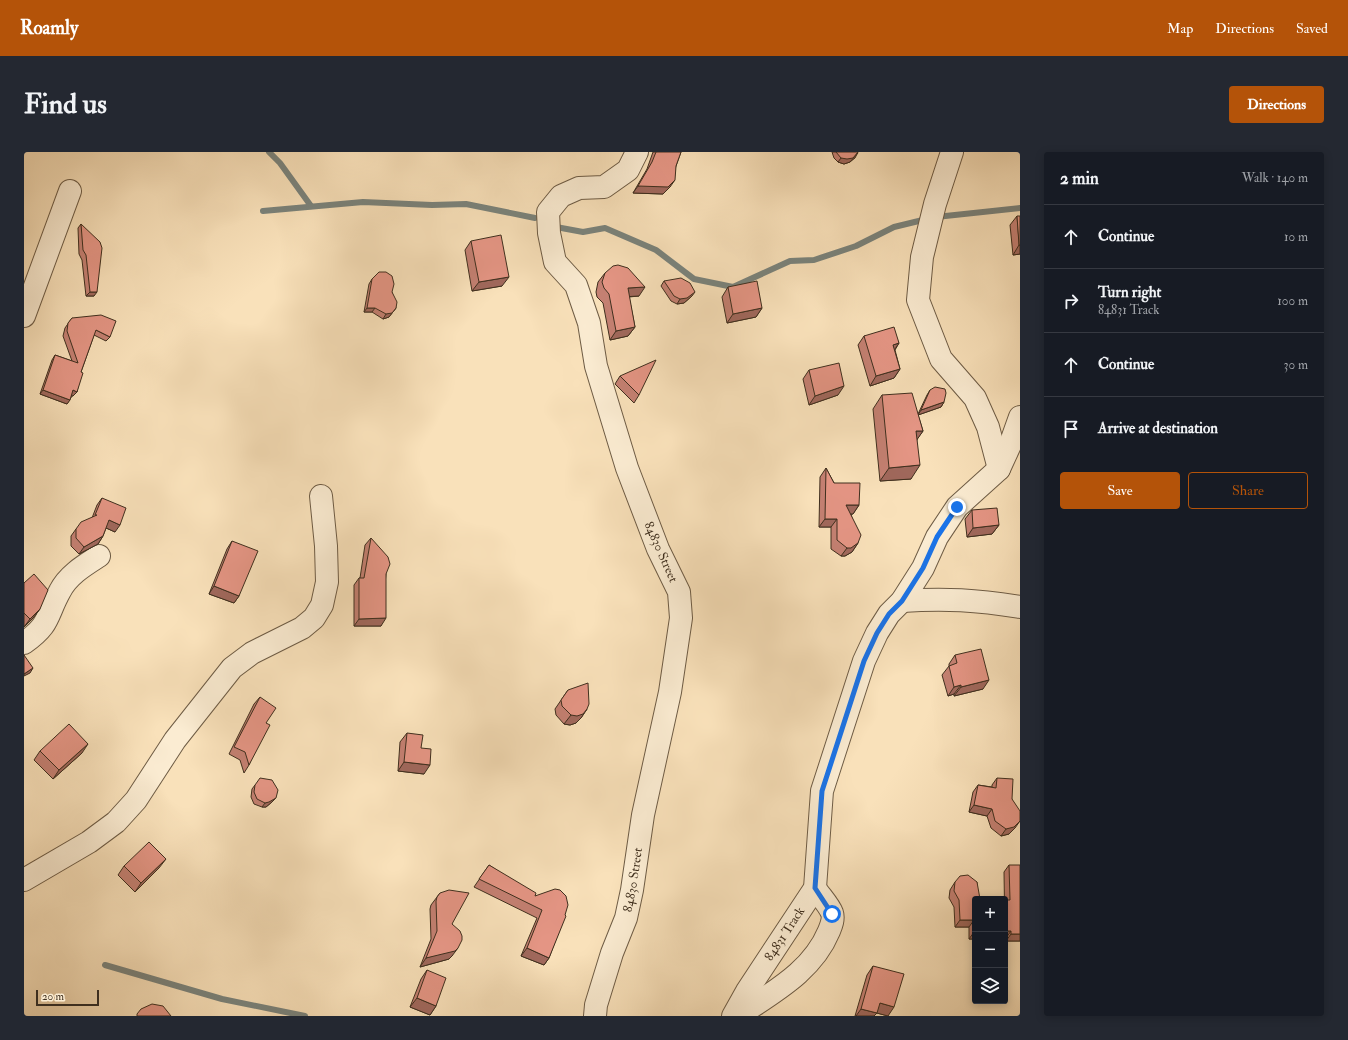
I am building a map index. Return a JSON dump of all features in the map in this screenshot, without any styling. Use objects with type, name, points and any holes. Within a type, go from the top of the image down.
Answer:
[{"type":"street","name":"84830 Street","points":[[595,1016],[596,1005],[612,953],[626,918],[643,815],[670,692],[681,618],[678,592],[658,550],[627,468],[596,366],[589,323],[576,285],[555,262],[549,233],[548,212],[561,196],[579,188],[604,187],[628,170],[637,152]]},
{"type":"street","points":[[952,152],[935,204],[922,257],[918,300],[941,359],[975,398],[988,427],[999,469]]},
{"type":"street","points":[[24,316],[70,191]]},
{"type":"street","points":[[999,469],[1010,445],[1020,417]]},
{"type":"street","name":"84831 Track","points":[[733,1016],[747,991],[815,888],[822,791],[864,661],[877,633],[889,614],[902,601],[923,568],[937,537],[957,507],[999,469]]},
{"type":"street","points":[[24,880],[90,842],[116,822],[136,800],[175,740],[232,668],[252,653],[302,628],[314,618],[322,605],[327,582],[326,546],[321,496]]},
{"type":"street","points":[[24,643],[37,634],[47,622],[60,590],[77,570],[99,556]]},
{"type":"street","points":[[902,601],[942,598],[983,601],[1020,607]]},
{"type":"street","points":[[738,1016],[788,982],[805,967],[823,944],[832,925],[832,914],[815,888]]},
{"type":"building","points":[[656,152],[681,152],[676,166],[675,180],[668,187],[638,186],[652,162]]},
{"type":"building","points":[[836,152],[858,152],[853,158],[847,159],[841,158]]},
{"type":"building","points":[[1017,216],[1020,216],[1020,245],[1019,245]]},
{"type":"building","points":[[81,224],[100,242],[102,248],[97,292],[90,292],[86,255],[83,250]]},
{"type":"building","points":[[501,235],[509,277],[479,282],[471,241]]},
{"type":"building","points":[[618,265],[628,268],[645,287],[628,288],[635,327],[616,331],[609,294],[604,288],[602,282],[605,273],[613,266]]},
{"type":"building","points":[[379,272],[386,272],[392,276],[394,284],[392,292],[397,302],[396,308],[392,313],[386,314],[375,308],[367,308],[372,279]]},
{"type":"building","points":[[681,278],[690,283],[695,292],[687,298],[680,299],[674,296],[664,281]]},
{"type":"building","points":[[757,281],[762,308],[733,314],[728,287]]},
{"type":"building","points":[[101,315],[116,321],[110,337],[96,330],[81,372],[83,373],[77,392],[73,390],[70,400],[43,390],[55,355],[78,363],[67,331],[68,323],[72,318]]},
{"type":"building","points":[[894,327],[899,343],[893,345],[900,369],[876,376],[864,336]]},
{"type":"building","points":[[656,360],[639,395],[620,376]]},
{"type":"building","points":[[839,363],[844,386],[815,396],[809,370]]},
{"type":"building","points":[[935,387],[945,389],[946,393],[944,402],[921,410],[930,390]]},
{"type":"building","points":[[912,393],[923,431],[916,431],[920,465],[889,468],[882,395]]},
{"type":"building","points":[[826,468],[834,483],[860,483],[859,505],[846,505],[861,535],[858,543],[851,548],[847,548],[837,540],[837,519],[825,519]]},
{"type":"building","points":[[102,498],[126,508],[120,525],[109,520],[103,536],[84,547],[76,538],[76,529],[81,522],[97,515],[95,515]]},
{"type":"building","points":[[997,508],[999,525],[973,528],[972,510]]},
{"type":"building","points":[[371,538],[388,557],[390,564],[386,574],[386,618],[359,619],[359,578],[364,578]]},
{"type":"building","points":[[232,541],[258,551],[239,596],[214,586]]},
{"type":"building","points":[[34,574],[48,590],[40,609],[30,619],[24,613],[24,583]]},
{"type":"building","points":[[981,649],[989,680],[961,687],[961,685],[954,687],[949,666],[957,663],[955,655]]},
{"type":"building","points":[[24,655],[33,668],[24,674]]},
{"type":"building","points":[[588,683],[589,704],[587,709],[583,714],[577,716],[571,715],[562,706],[561,700],[568,690]]},
{"type":"building","points":[[260,697],[276,708],[266,723],[270,725],[249,765],[245,752],[234,747]]},
{"type":"building","points":[[69,724],[88,744],[59,770],[40,751]]},
{"type":"building","points":[[407,733],[423,735],[421,748],[431,749],[430,765],[404,762]]},
{"type":"building","points":[[260,778],[272,780],[278,790],[276,798],[269,802],[265,803],[257,799],[254,792],[255,785]]},
{"type":"building","points":[[997,778],[1013,779],[1012,799],[1020,811],[1020,821],[1014,827],[1006,829],[995,821],[992,809],[974,805],[978,785],[996,788]]},
{"type":"building","points":[[149,842],[166,859],[141,883],[124,866]]},
{"type":"building","points":[[489,865],[536,893],[535,896],[555,889],[560,890],[566,896],[568,905],[566,916],[549,958],[527,948],[542,910],[479,879]]},
{"type":"building","points":[[1009,865],[1020,865],[1020,934],[1011,934],[1011,931],[1008,931],[1008,900],[1010,900]]},
{"type":"building","points":[[968,875],[977,882],[979,896],[972,896],[972,920],[960,920],[959,900],[954,891],[955,882],[960,876]]},
{"type":"building","points":[[449,890],[469,893],[452,924],[460,931],[462,940],[455,951],[426,958],[437,931],[437,897],[440,893]]},
{"type":"building","points":[[873,966],[904,974],[894,1007],[880,1003],[877,1013],[861,1009]]},
{"type":"building","points":[[427,970],[446,978],[436,1006],[417,998]]},
{"type":"building","points":[[152,1004],[163,1006],[171,1016],[137,1016],[141,1009]]},
{"type":"waterway","points":[[269,152],[280,163],[311,206]]},
{"type":"waterway","points":[[263,211],[363,202],[432,205],[466,204],[535,218]]},
{"type":"waterway","points":[[936,217],[1020,208]]},
{"type":"waterway","points":[[556,227],[583,232],[605,228],[656,250],[694,279],[733,287],[790,261],[814,260],[856,246],[894,227],[927,219]]},
{"type":"waterway","points":[[105,965],[222,999],[305,1016]]},
{"type":"route","points":[[832,914],[815,888],[822,791],[854,696],[864,661],[877,633],[889,614],[902,601],[923,568],[937,537],[957,507]]}]
